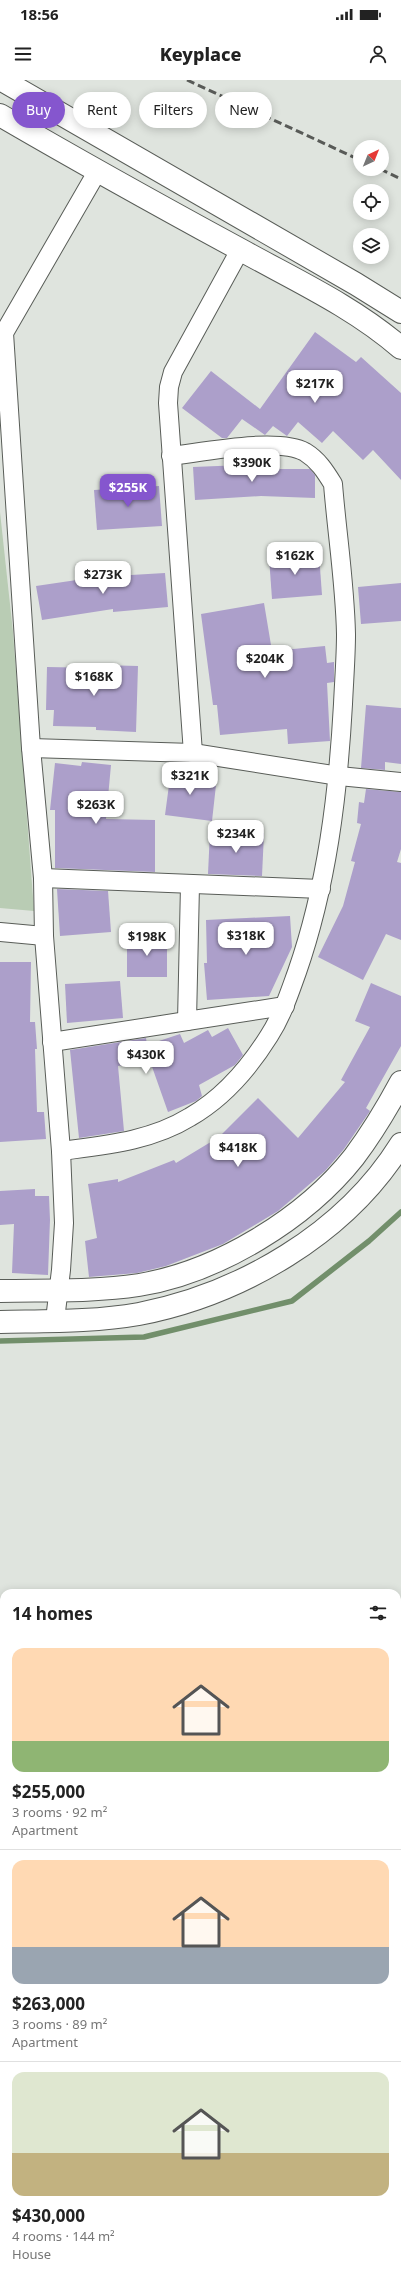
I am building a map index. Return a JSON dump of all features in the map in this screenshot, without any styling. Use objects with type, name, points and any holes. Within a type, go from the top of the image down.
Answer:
[{"type":"street","points":[[2,80],[398,308]]},
{"type":"street","points":[[0,115],[96,172],[240,250],[360,318],[401,348]]},
{"type":"street","points":[[55,1320],[64,1223],[61,1151],[44,936],[42,878],[31,748],[2,333],[96,172]]},
{"type":"street","points":[[193,753],[171,456],[168,402],[169,387],[173,372],[240,250]]},
{"type":"street","points":[[61,1151],[132,1141],[166,1130],[190,1117],[221,1095],[245,1070],[270,1036],[285,1006],[303,954],[322,889],[339,776],[346,634],[333,484],[320,464],[304,452],[286,445],[171,456]]},
{"type":"street","points":[[31,748],[193,753],[339,776],[401,782]]},
{"type":"street","points":[[42,878],[322,889]]},
{"type":"street","points":[[187,1021],[190,885]]},
{"type":"street","points":[[0,932],[44,936]]},
{"type":"street","points":[[52,1042],[285,1006]]},
{"type":"street","points":[[0,1291],[95,1289],[140,1284],[167,1279],[225,1256],[275,1229],[327,1186],[354,1157],[380,1119],[401,1082]]},
{"type":"street","points":[[0,1322],[55,1320],[137,1314],[170,1307],[218,1291],[260,1271],[332,1222],[375,1179],[401,1144]]},
{"type":"green space","points":[[0,512],[13,632],[34,911],[0,908]]},
{"type":"building","points":[[315,332],[356,362],[361,357],[401,393],[401,480],[373,450],[363,460],[333,431],[322,443],[298,422],[287,436],[273,426],[265,435],[242,419],[227,438],[222,438],[182,408],[211,371],[260,409]]},
{"type":"building","points":[[243,465],[243,469],[310,469],[315,475],[315,498],[261,496],[195,500],[193,467]]},
{"type":"building","points":[[159,486],[162,526],[97,530],[94,490]]},
{"type":"building","points":[[319,554],[322,595],[272,599],[269,557]]},
{"type":"building","points":[[165,573],[168,607],[113,612],[113,609],[42,620],[36,586],[97,577]]},
{"type":"building","points":[[401,583],[401,621],[361,624],[358,587]]},
{"type":"building","points":[[264,603],[272,651],[325,646],[327,663],[334,662],[334,682],[327,683],[330,741],[288,744],[287,729],[220,735],[217,705],[213,705],[201,614]]},
{"type":"building","points":[[100,665],[138,666],[136,732],[96,730],[96,727],[53,726],[54,710],[46,710],[47,667],[100,668]]},
{"type":"building","points":[[366,705],[401,708],[401,764],[385,762],[385,770],[361,768]]},
{"type":"building","points":[[82,762],[111,765],[106,819],[155,820],[155,872],[55,868],[55,810],[50,810],[55,763],[81,766]]},
{"type":"building","points":[[171,770],[205,774],[204,784],[216,785],[212,821],[165,815]]},
{"type":"building","points":[[366,789],[401,792],[401,849],[397,862],[401,863],[401,940],[386,934],[363,980],[318,957],[343,906],[355,862],[351,861],[361,824],[357,823],[359,802],[364,803]]},
{"type":"building","points":[[210,831],[264,833],[262,876],[208,874]]},
{"type":"building","points":[[57,889],[108,891],[111,932],[60,936]]},
{"type":"building","points":[[290,916],[292,947],[269,996],[207,1000],[204,963],[207,963],[206,920]]},
{"type":"building","points":[[127,937],[167,937],[167,977],[127,977]]},
{"type":"building","points":[[0,962],[31,962],[30,1022],[35,1022],[37,1049],[35,1049],[37,1112],[44,1112],[46,1139],[0,1142]]},
{"type":"building","points":[[120,981],[123,1018],[67,1023],[65,984]]},
{"type":"building","points":[[371,983],[401,996],[401,1046],[366,1108],[370,1111],[344,1149],[325,1171],[278,1211],[223,1244],[166,1266],[137,1273],[89,1277],[85,1241],[97,1238],[88,1184],[118,1179],[118,1182],[174,1160],[176,1163],[219,1137],[258,1098],[298,1138],[345,1082],[341,1080],[370,1027],[355,1021]]},
{"type":"building","points":[[228,1028],[243,1055],[235,1065],[199,1085],[202,1096],[196,1101],[168,1112],[150,1061],[118,1066],[124,1131],[79,1138],[70,1050],[146,1038],[147,1045],[180,1034],[184,1043],[208,1030],[212,1037]]},
{"type":"building","points":[[35,1189],[35,1196],[49,1196],[50,1220],[48,1275],[12,1273],[14,1224],[0,1225],[0,1191]]},
{"type":"waterway","points":[[0,1341],[144,1337],[292,1301],[369,1241],[401,1212]]},
{"type":"railway","points":[[187,80],[353,157]]},
{"type":"railway","points":[[389,173],[401,179]]}]
